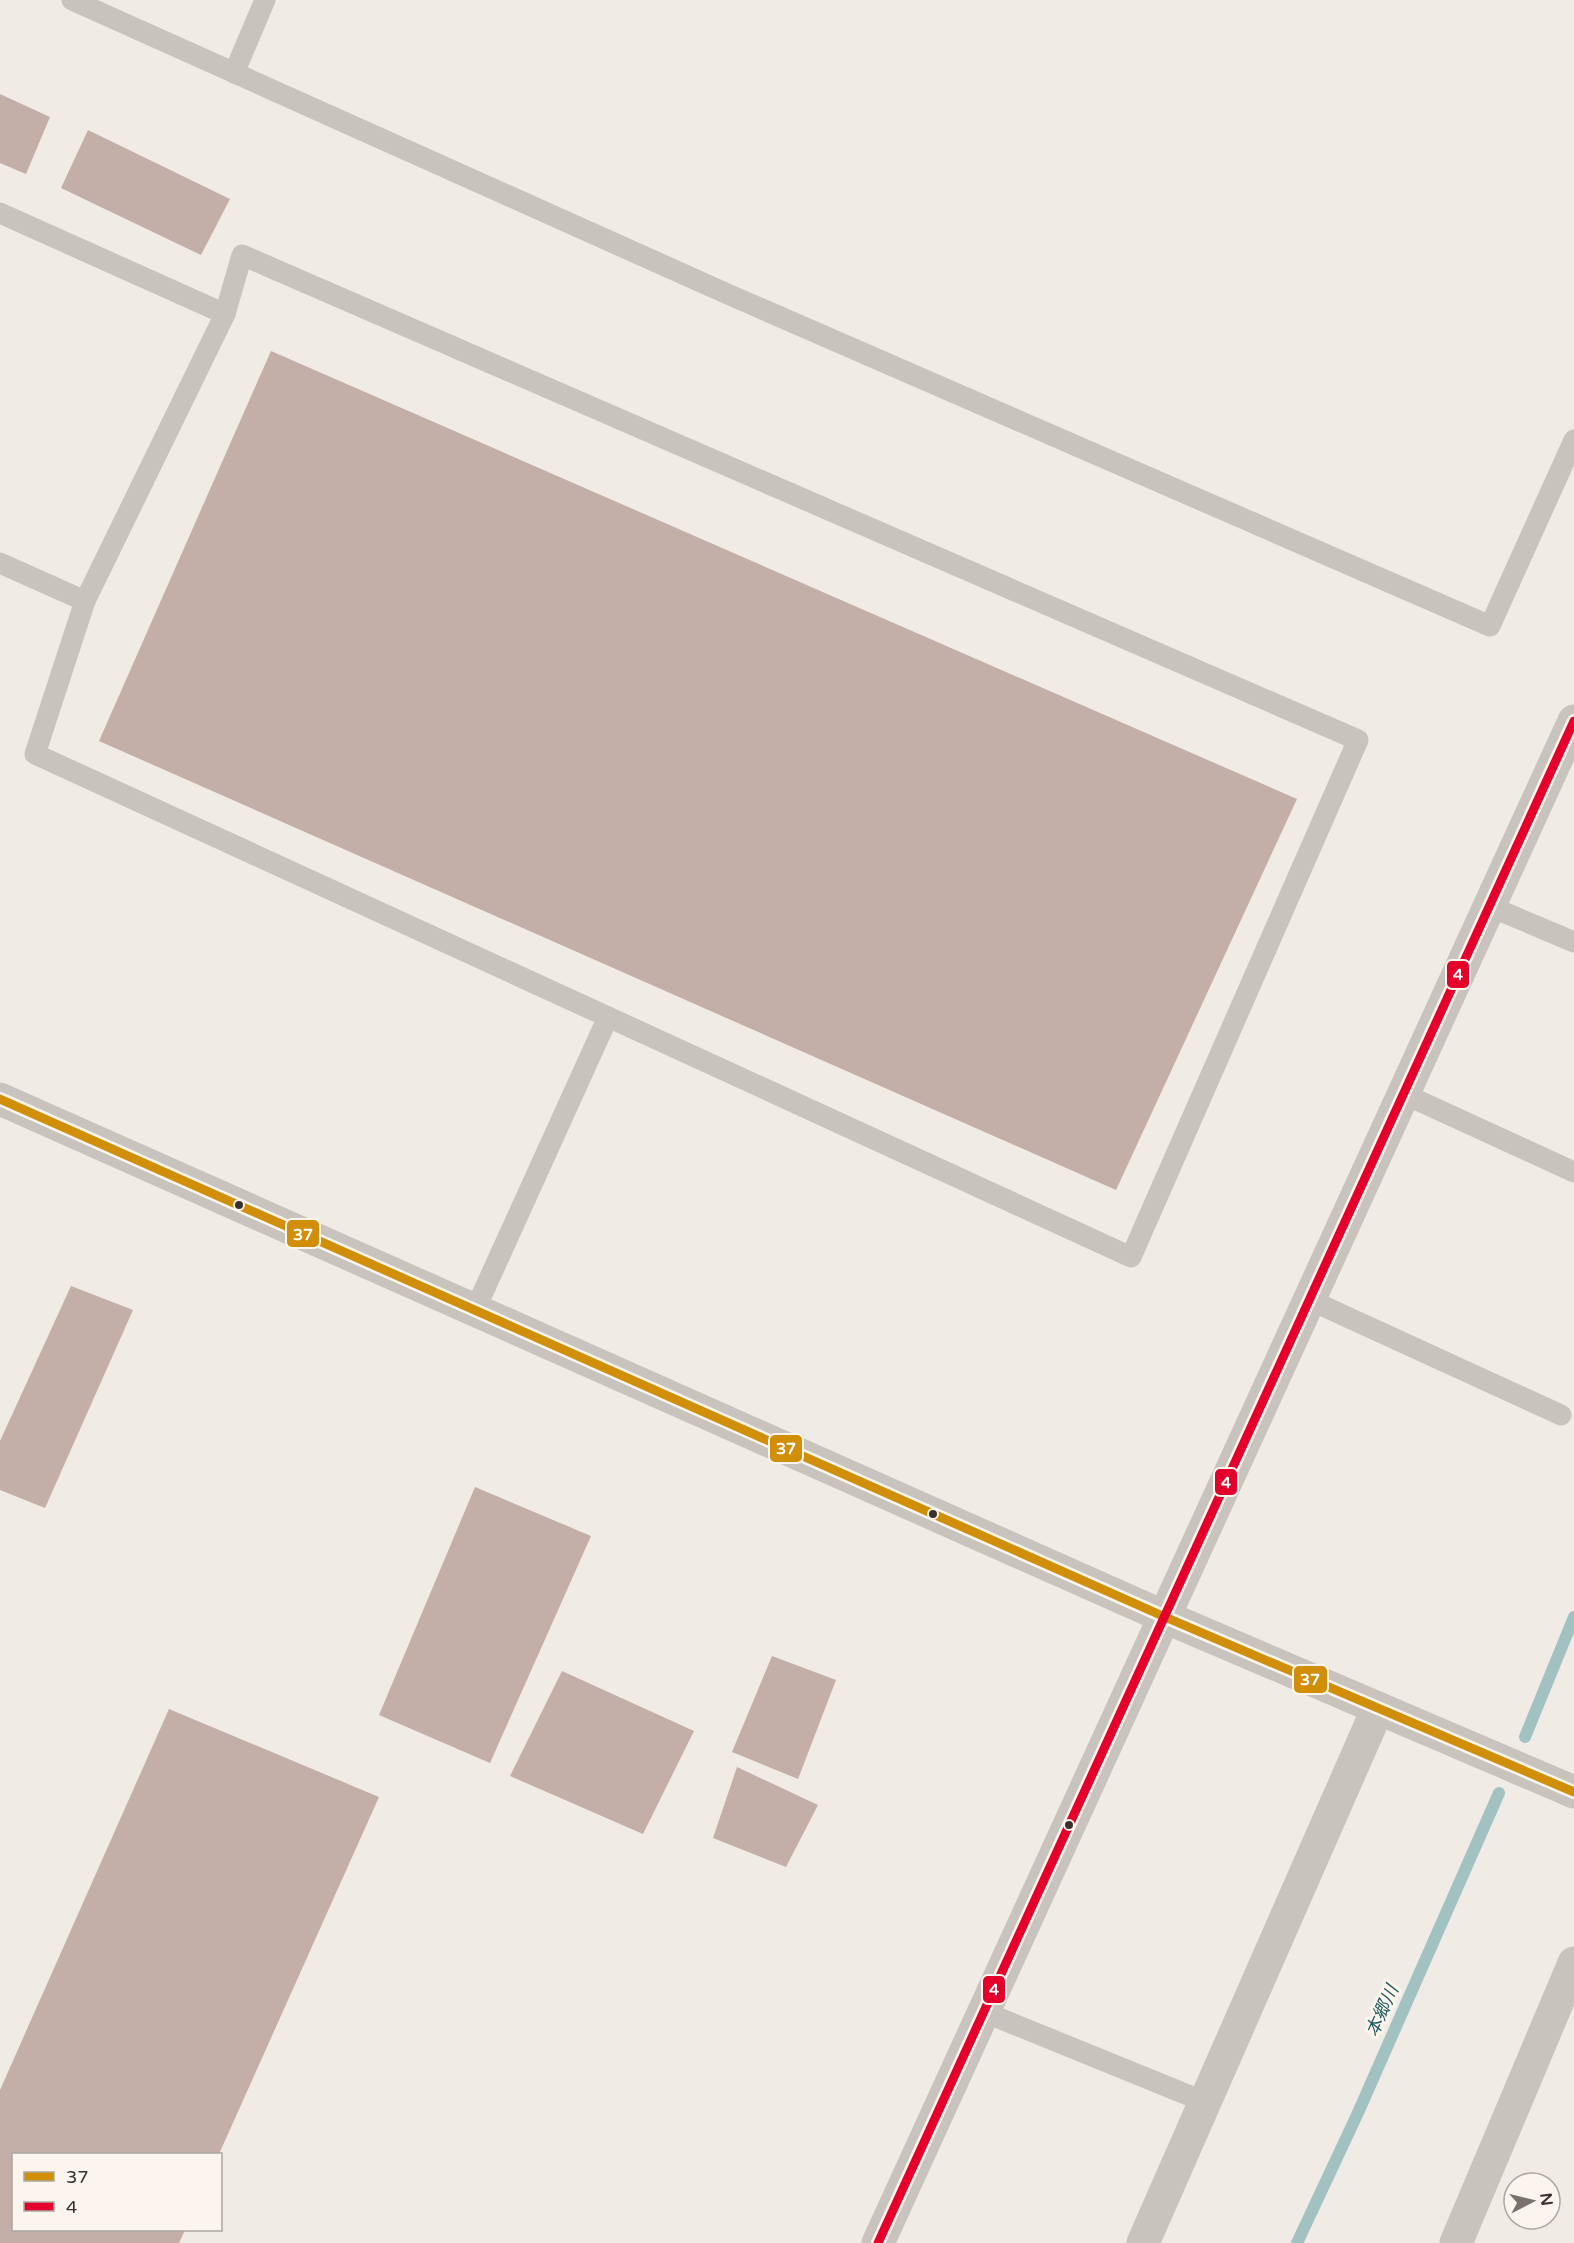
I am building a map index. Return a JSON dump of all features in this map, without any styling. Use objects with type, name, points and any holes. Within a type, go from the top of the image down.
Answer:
[{"type":"street","points":[[878,2243],[1574,721]]},
{"type":"street","points":[[0,1099],[1165,1617],[1574,1792]]},
{"type":"street","points":[[1143,2243],[1378,1708]]},
{"type":"street","points":[[1456,2243],[1574,1963]]},
{"type":"lane","points":[[72,0],[733,296],[1490,626],[1574,440]]},
{"type":"lane","points":[[234,73],[265,0]]},
{"type":"lane","points":[[0,213],[225,314]]},
{"type":"lane","points":[[242,255],[1358,740],[1131,1257],[35,754],[85,601],[225,314],[242,255]]},
{"type":"lane","points":[[0,563],[85,601]]},
{"type":"lane","points":[[1489,906],[1574,942]]},
{"type":"lane","points":[[475,1310],[608,1017]]},
{"type":"lane","points":[[1404,1094],[1574,1172]]},
{"type":"lane","points":[[1310,1300],[1561,1415]]},
{"type":"lane","points":[[984,2012],[1205,2102]]},
{"type":"building","points":[[0,94],[50,117],[26,174],[0,163]]},
{"type":"building","points":[[88,130],[230,199],[201,255],[61,188]]},
{"type":"building","points":[[271,351],[1297,799],[1116,1190],[99,741]]},
{"type":"building","points":[[71,1286],[133,1310],[45,1508],[0,1490],[0,1441]]},
{"type":"building","points":[[475,1487],[591,1536],[490,1763],[379,1715]]},
{"type":"building","points":[[772,1656],[836,1680],[798,1779],[732,1752]]},
{"type":"building","points":[[562,1671],[694,1731],[643,1834],[510,1776]]},
{"type":"building","points":[[169,1709],[379,1797],[219,2153],[12,2153],[12,2231],[185,2231],[179,2243],[0,2243],[0,2090]]},
{"type":"building","points":[[737,1767],[818,1805],[786,1867],[713,1838]]},
{"type":"waterway","name":"本郷川","points":[[1525,1737],[1574,1617]]},
{"type":"waterway","name":"本郷川","points":[[1297,2243],[1357,2115],[1499,1793]]},
{"type":"transit line","name":"4","points":[[878,2243],[1574,721]]},
{"type":"transit line","name":"37","points":[[0,1099],[1165,1617],[1574,1792]]}]
